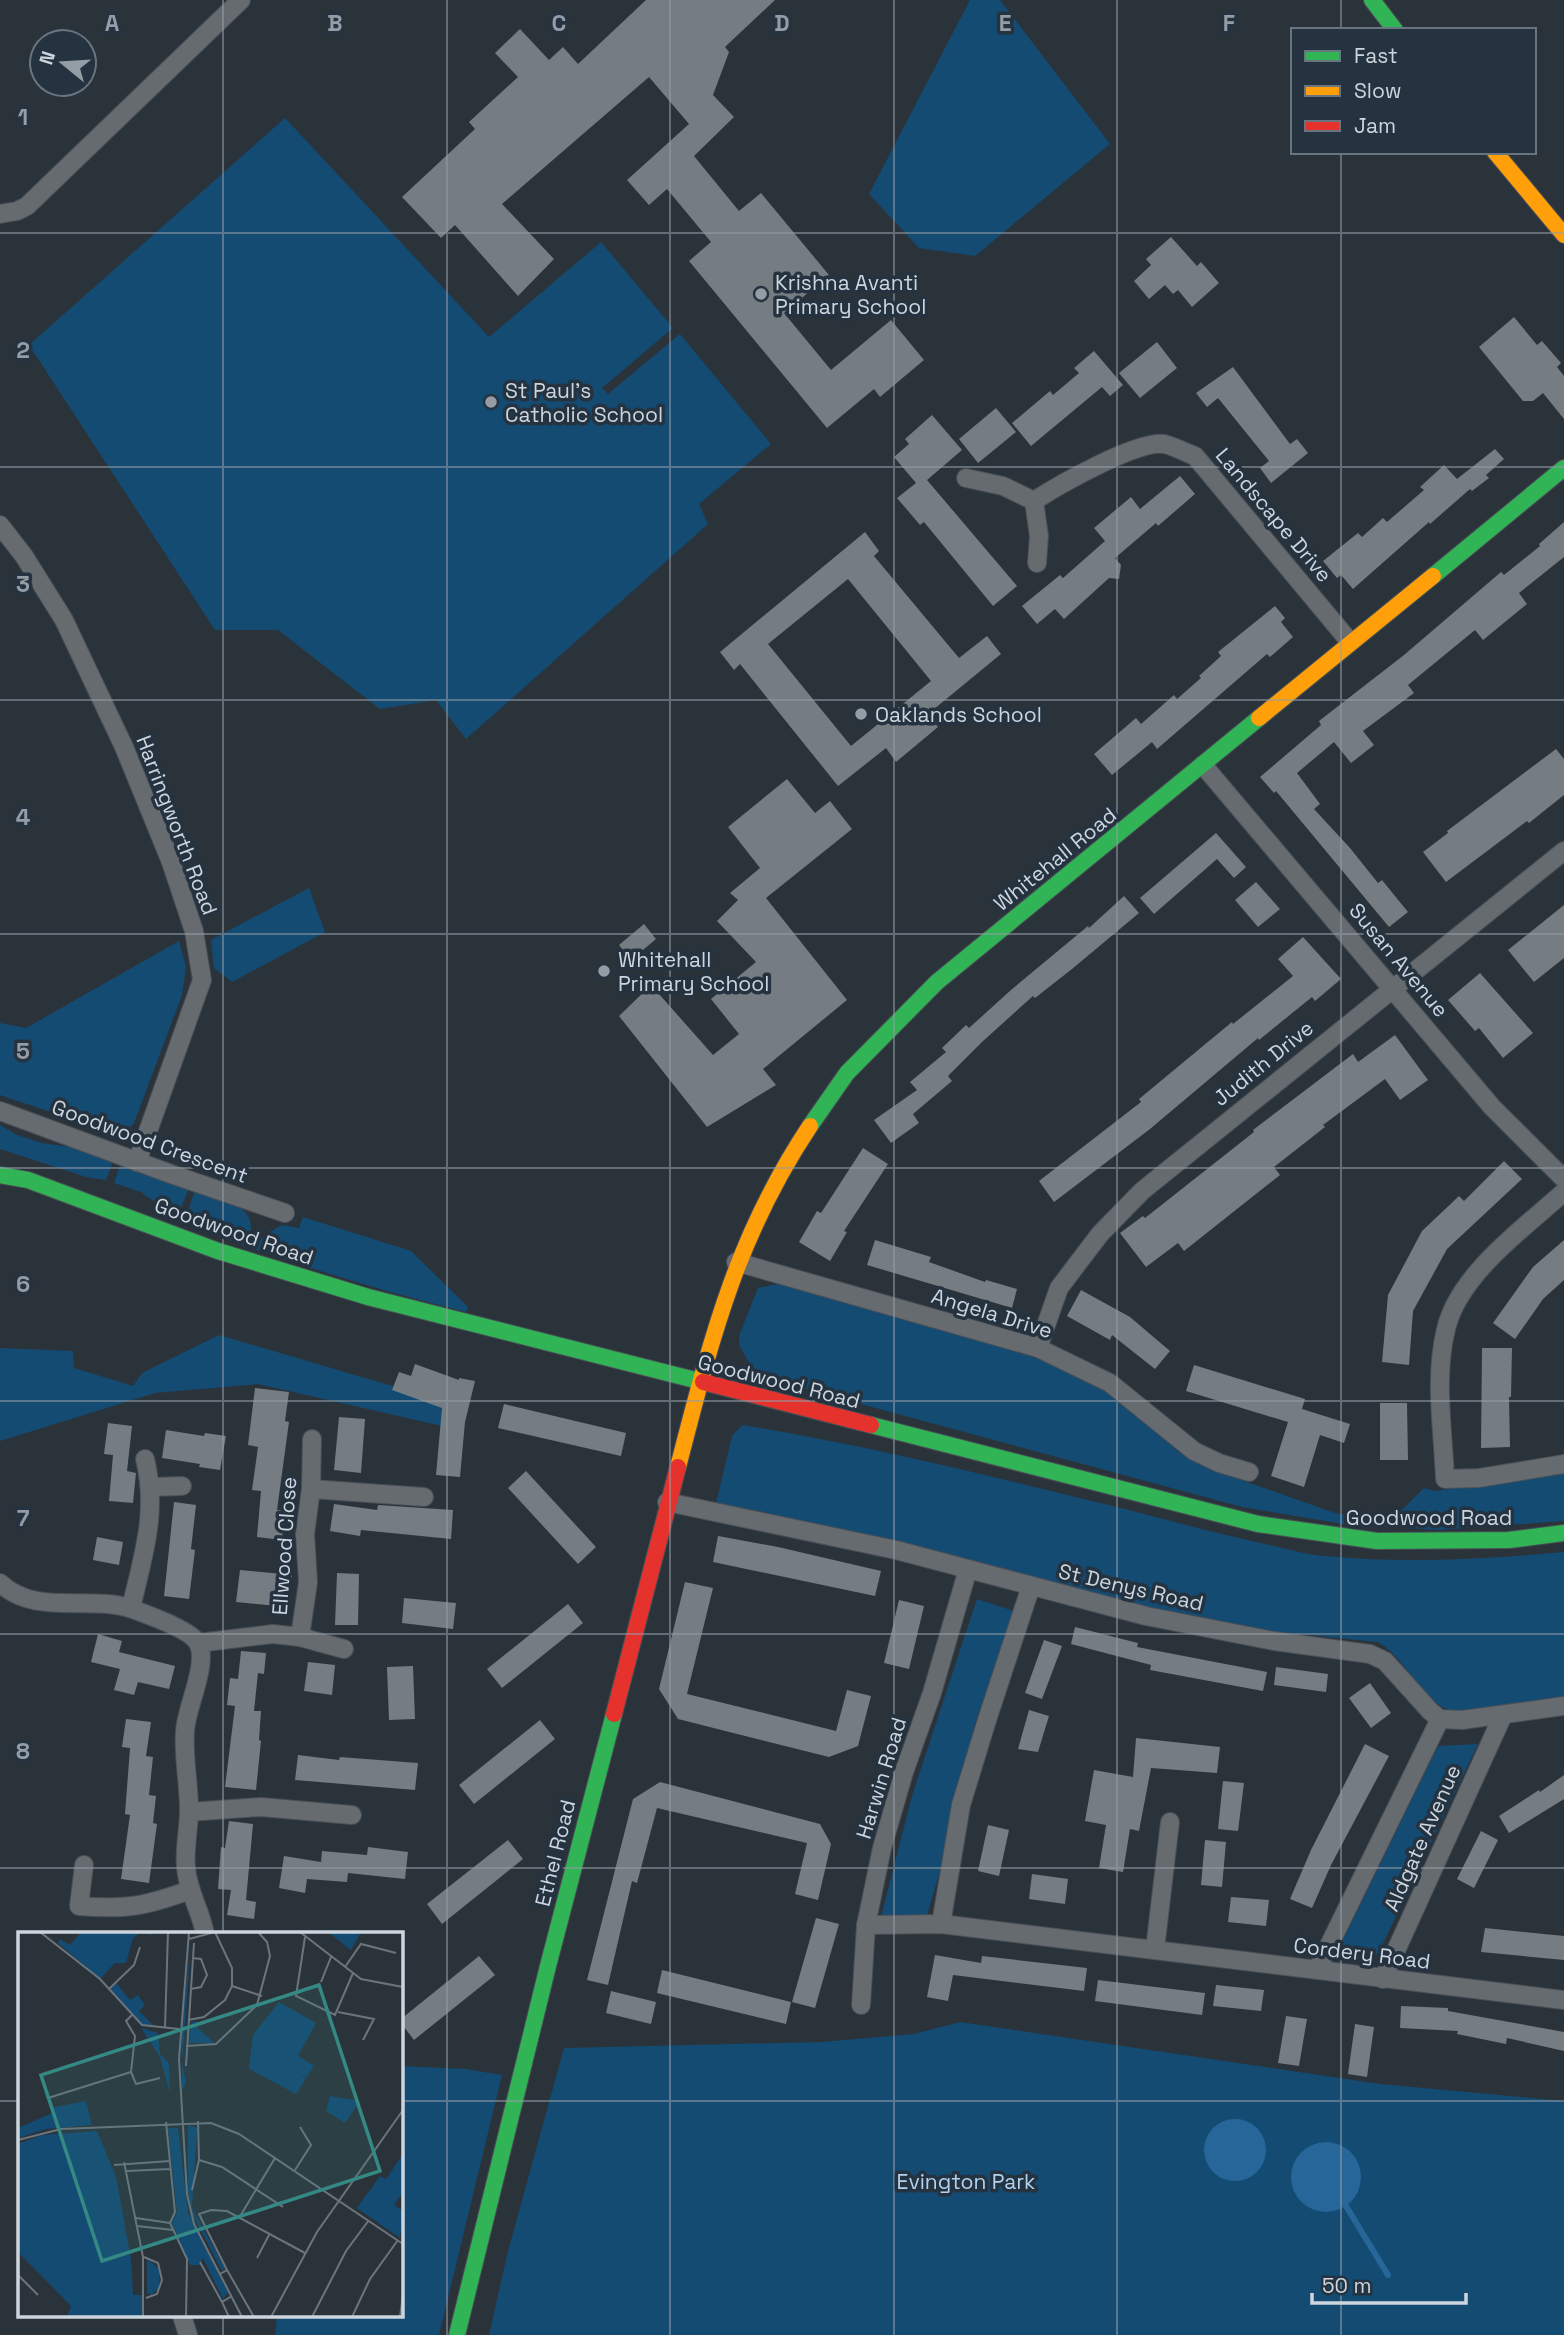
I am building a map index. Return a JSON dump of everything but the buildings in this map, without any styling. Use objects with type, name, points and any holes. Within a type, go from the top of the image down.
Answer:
[{"type":"street","points":[[0,214],[27,206],[241,0]]},
{"type":"street","points":[[1372,0],[1393,28]]},
{"type":"street","points":[[1497,154],[1564,235]]},
{"type":"street","name":"Landscape Drive","points":[[1034,501],[1084,471],[1142,448],[1163,444],[1195,456],[1350,642]]},
{"type":"street","name":"Whitehall Road","points":[[700,1382],[736,1262],[785,1161],[845,1075],[893,1024],[947,974],[1564,468]]},
{"type":"street","points":[[965,478],[1003,486],[1034,501],[1039,536],[1037,563]]},
{"type":"street","name":"Harringworth Road","points":[[0,525],[48,591],[124,747],[171,862],[194,931],[202,980],[136,1162]]},
{"type":"street","name":"Susan Avenue","points":[[1203,765],[1492,1107],[1564,1179]]},
{"type":"street","name":"Judith Drive","points":[[1038,1348],[1059,1288],[1100,1234],[1142,1191],[1564,851]]},
{"type":"street","name":"Goodwood Crescent","points":[[0,1111],[136,1162],[285,1213]]},
{"type":"street","name":"Goodwood Road","points":[[0,1175],[28,1180],[218,1251],[368,1297],[1258,1524],[1377,1541],[1509,1540],[1564,1533]]},
{"type":"street","points":[[1564,1192],[1490,1259],[1461,1294],[1446,1328],[1440,1377],[1445,1479],[1479,1478],[1564,1464]]},
{"type":"street","name":"Angela Drive","points":[[736,1262],[1038,1348],[1110,1382],[1194,1451],[1219,1463],[1249,1472]]},
{"type":"street","name":"Ethel Road","points":[[457,2335],[548,1966],[700,1382]]},
{"type":"street","name":"Ellwood Close","points":[[198,1643],[273,1634],[300,1637],[308,1582],[304,1534],[311,1489],[312,1439]]},
{"type":"street","points":[[131,1608],[146,1545],[152,1504],[145,1459]]},
{"type":"street","points":[[150,1488],[182,1486]]},
{"type":"street","points":[[311,1489],[424,1497]]},
{"type":"street","name":"St Denys Road","points":[[667,1502],[896,1549],[1146,1616],[1274,1641],[1370,1654],[1385,1661],[1440,1719]]},
{"type":"street","name":"Harwin Road","points":[[861,2005],[866,1925],[882,1849],[968,1569]]},
{"type":"street","points":[[0,1583],[16,1594],[42,1603],[105,1604],[131,1608],[188,1634],[198,1643],[201,1661],[185,1728],[184,1754],[189,1812],[186,1867],[190,1891],[203,1921],[205,1932]]},
{"type":"street","points":[[941,1924],[961,1805],[1031,1586]]},
{"type":"street","points":[[300,1637],[344,1649]]},
{"type":"street","points":[[1440,1719],[1462,1720],[1564,1706]]},
{"type":"street","name":"Aldgate Avenue","points":[[1383,1979],[1503,1715]]},
{"type":"street","name":"Aldgate Avenue","points":[[1317,1970],[1440,1719]]},
{"type":"street","points":[[189,1812],[253,1807],[352,1815]]},
{"type":"street","points":[[1155,1949],[1170,1822]]},
{"type":"street","points":[[83,1866],[79,1906],[134,1908],[190,1891]]},
{"type":"street","name":"Cordery Road","points":[[866,1925],[941,1924],[1564,2000]]},
{"type":"street","points":[[183,2318],[188,2335]]},
{"type":"green space","points":[[970,0],[1000,0],[1110,144],[975,256],[919,248],[869,194]]},
{"type":"green space","points":[[285,118],[489,337],[601,242],[673,328],[602,388],[608,394],[680,334],[771,444],[699,504],[708,524],[466,739],[436,700],[380,709],[278,630],[215,630],[29,345]]},
{"type":"green space","points":[[309,888],[325,932],[232,982],[214,968],[211,940]]},
{"type":"green space","points":[[179,941],[186,967],[182,995],[134,1123],[120,1132],[110,1132],[0,1095],[0,1023],[26,1028]]},
{"type":"green space","points":[[0,1125],[17,1135],[42,1143],[77,1148],[113,1161],[106,1180],[86,1177],[0,1149]]},
{"type":"green space","points":[[121,1163],[189,1188],[179,1213],[156,1203],[141,1192],[114,1183]]},
{"type":"green space","points":[[195,1190],[224,1199],[242,1209],[251,1224],[250,1234],[266,1239],[268,1233],[282,1225],[299,1228],[303,1217],[411,1251],[468,1307],[466,1312],[323,1272],[184,1223]]},
{"type":"green space","points":[[782,1283],[1033,1357],[1082,1377],[1125,1404],[1180,1453],[1210,1469],[1335,1513],[1379,1521],[1404,1508],[1424,1488],[1435,1491],[1564,1471],[1564,1521],[1439,1530],[1349,1525],[1242,1507],[757,1376],[740,1347],[739,1336],[758,1288]]},
{"type":"green space","points":[[219,1335],[450,1403],[442,1426],[258,1384],[155,1393],[0,1441],[0,1348],[73,1351],[74,1368],[133,1386],[142,1373]]},
{"type":"green space","points":[[742,1425],[934,1463],[1313,1555],[1415,1560],[1564,1552],[1564,1697],[1460,1712],[1446,1709],[1425,1693],[1398,1659],[1377,1642],[1279,1632],[1166,1612],[897,1542],[716,1503],[732,1436]]},
{"type":"green space","points":[[977,1599],[1014,1611],[976,1721],[926,1919],[880,1921],[912,1796]]},
{"type":"green space","points":[[1478,1744],[1378,1954],[1339,1948],[1438,1746]]},
{"type":"green space","name":"Evington Park","points":[[960,2022],[1380,2084],[1564,2101],[1564,2335],[489,2335],[507,2255],[564,2048],[822,2042],[914,2034]]},
{"type":"green space","points":[[402,2066],[465,2069],[502,2075],[439,2335],[275,2335],[277,2318],[402,2318]]},
{"type":"shaded area","points":[[1235,2119],[1257,2128],[1266,2150],[1257,2172],[1235,2181],[1213,2172],[1204,2150],[1213,2128]]},
{"type":"shaded area","points":[[1326,2142],[1345,2148],[1355,2158],[1361,2177],[1355,2196],[1345,2206],[1326,2212],[1307,2206],[1297,2196],[1291,2177],[1297,2158],[1307,2148]]},
{"type":"waterway","points":[[1346,2206],[1388,2275]]},
{"type":"traffic: fast","points":[[1372,0],[1393,28]]},
{"type":"traffic: fast","points":[[1433,576],[1564,468]]},
{"type":"traffic: fast","points":[[810,1126],[847,1073],[937,982],[1259,718]]},
{"type":"traffic: fast","points":[[0,1175],[28,1180],[218,1251],[368,1297],[703,1382]]},
{"type":"traffic: fast","points":[[871,1425],[1258,1524],[1377,1541],[1509,1540],[1564,1533]]},
{"type":"traffic: fast","points":[[457,2335],[548,1966],[614,1714]]},
{"type":"traffic: slow","points":[[1497,154],[1564,235]]},
{"type":"traffic: slow","points":[[1259,718],[1433,576]]},
{"type":"traffic: slow","points":[[678,1467],[715,1333],[744,1249],[784,1167],[810,1126]]},
{"type":"traffic: jam","points":[[703,1382],[871,1425]]},
{"type":"traffic: jam","points":[[614,1714],[678,1467]]},
{"type":"place","name":"Krishna Avanti Primary School","points":[[761,294]]},
{"type":"place","name":"St Paul's Catholic School","points":[[491,402]]},
{"type":"place","name":"Oaklands School","points":[[861,714]]},
{"type":"place","name":"Whitehall Primary School","points":[[604,971]]}]
